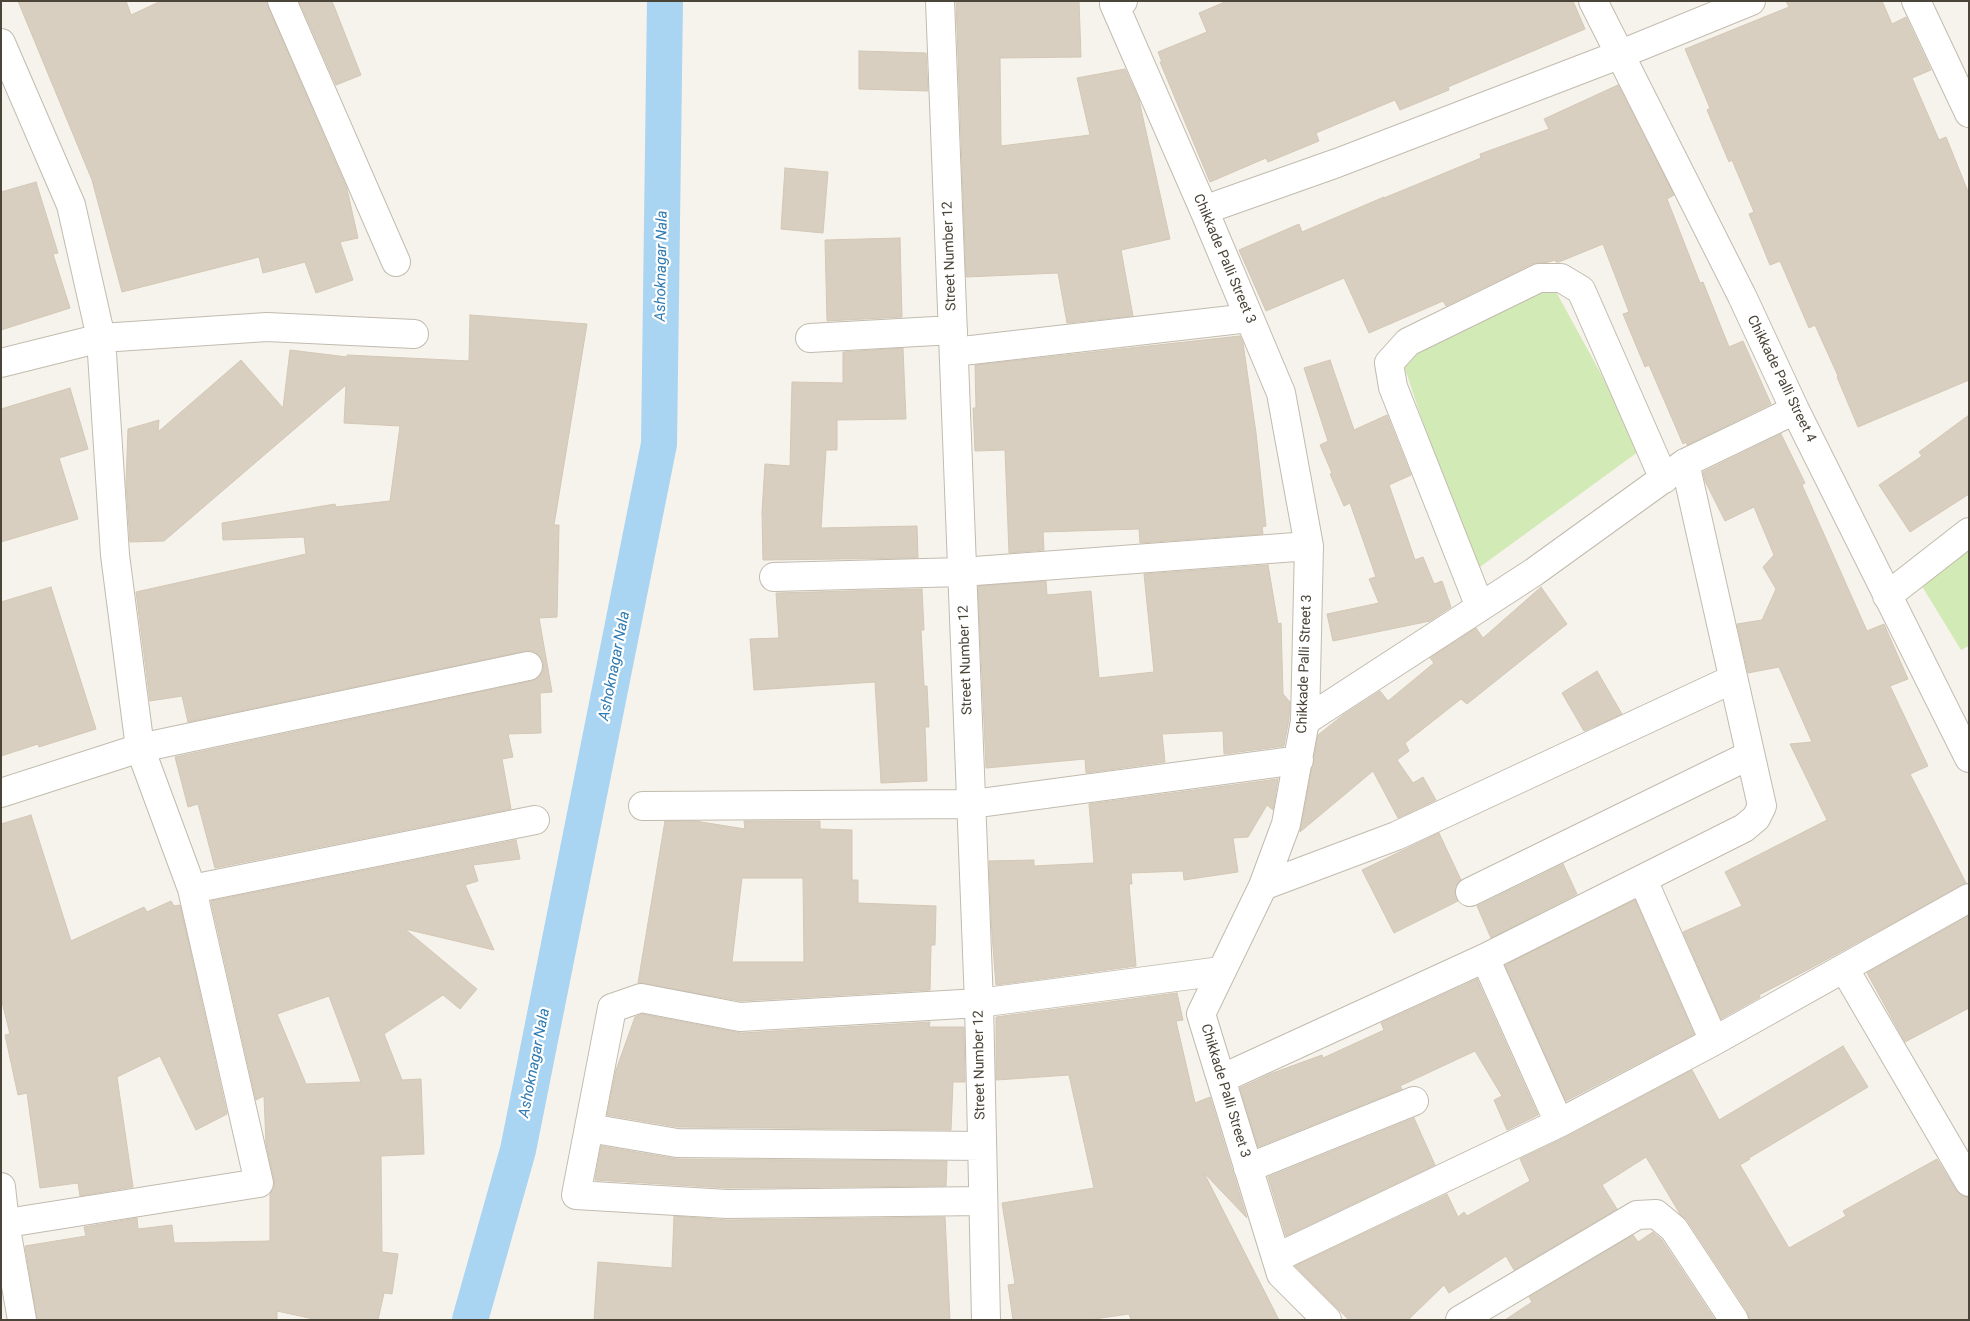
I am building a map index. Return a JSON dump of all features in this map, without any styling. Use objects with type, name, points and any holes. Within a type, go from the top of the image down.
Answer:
[{"type":"street","points":[[282,1],[396,262]]},
{"type":"street","name":"Street Number 12","points":[[940,1],[979,1003],[986,1320]]},
{"type":"street","name":"Chikkade Palli Street 3","points":[[1122,1],[1114,4],[1281,393],[1309,546],[1306,721],[1286,824],[1263,886],[1201,1014],[1281,1274],[1327,1320]]},
{"type":"street","name":"Chikkade Palli Street 4","points":[[1593,1],[1742,296],[1887,596],[1969,758]]},
{"type":"street","points":[[1204,210],[1337,163],[1621,54],[1751,1]]},
{"type":"street","points":[[1916,1],[1969,113]]},
{"type":"street","points":[[1,43],[8,77],[71,205],[101,338],[115,555],[140,748],[192,889],[258,1183],[3,1224]]},
{"type":"street","points":[[1480,607],[1393,387],[1389,363],[1408,342],[1539,278],[1561,278],[1581,290],[1664,479]]},
{"type":"street","points":[[810,338],[953,341],[1250,318]]},
{"type":"street","points":[[1,362],[101,338],[267,326],[414,334]]},
{"type":"street","points":[[1306,721],[1534,572],[1685,463],[1796,410]]},
{"type":"street","points":[[1221,1079],[1485,958],[1744,828],[1756,818],[1762,806],[1685,463]]},
{"type":"street","points":[[1887,596],[1969,532]]},
{"type":"street","points":[[774,577],[962,572],[1309,546]]},
{"type":"street","points":[[1,793],[140,748],[528,666]]},
{"type":"street","points":[[1263,886],[1396,836],[1733,679]]},
{"type":"street","points":[[1470,892],[1750,755]]},
{"type":"street","points":[[643,806],[972,804],[1299,760]]},
{"type":"street","points":[[192,889],[535,820]]},
{"type":"street","points":[[1643,880],[1714,1041]]},
{"type":"street","points":[[1276,1258],[1559,1123],[1714,1041],[1969,898]]},
{"type":"street","points":[[1485,958],[1559,1123]]},
{"type":"street","points":[[1844,968],[1969,1182]]},
{"type":"street","points":[[983,1200],[727,1204],[576,1195],[612,1008],[641,998],[740,1017],[979,1003],[1221,971]]},
{"type":"street","points":[[1248,1168],[1414,1101]]},
{"type":"street","points":[[589,1128],[678,1143],[982,1146]]},
{"type":"street","points":[[1,1187],[3,1224],[22,1320]]},
{"type":"street","points":[[1460,1320],[1637,1215],[1656,1214],[1674,1228],[1734,1320]]},
{"type":"green space","points":[[1554,288],[1642,449],[1473,572],[1396,342]]},
{"type":"green space","points":[[1969,547],[1969,646],[1961,650],[1920,583]]},
{"type":"building","points":[[18,1],[126,1],[131,15],[161,1],[267,1],[347,189],[358,238],[340,242],[353,280],[316,293],[305,262],[263,273],[259,257],[122,292],[92,180]]},
{"type":"building","points":[[299,1],[332,1],[361,75],[336,85]]},
{"type":"building","points":[[956,1],[1079,1],[1081,57],[1000,58],[1001,146],[1090,135],[1077,78],[1125,69],[1139,100],[1170,239],[1121,250],[1133,316],[1067,323],[1058,273],[966,277]]},
{"type":"building","points":[[1227,1],[1573,1],[1585,29],[1448,87],[1449,90],[1400,110],[1395,100],[1316,133],[1319,141],[1268,162],[1266,158],[1210,182],[1160,62],[1162,62],[1158,52],[1207,32],[1199,13]]},
{"type":"building","points":[[1786,1],[1882,1],[1892,24],[1906,17],[1931,70],[1912,78],[1939,140],[1946,137],[1969,194],[1969,380],[1858,427],[1815,325],[1809,328],[1780,261],[1770,265],[1749,214],[1754,212],[1732,160],[1729,162],[1707,110],[1710,108],[1685,49],[1789,7]]},
{"type":"building","points":[[859,51],[926,53],[928,91],[859,89]]},
{"type":"building","points":[[1618,85],[1674,195],[1667,199],[1700,283],[1703,282],[1729,347],[1743,341],[1771,404],[1687,445],[1686,442],[1683,444],[1649,365],[1645,367],[1623,314],[1629,312],[1603,244],[1559,262],[1555,260],[1532,264],[1446,306],[1443,301],[1369,333],[1344,278],[1266,311],[1239,250],[1299,224],[1302,232],[1481,158],[1480,154],[1549,129],[1544,119]]},
{"type":"building","points":[[785,168],[828,172],[823,233],[781,229]]},
{"type":"building","points":[[36,182],[58,253],[53,254],[70,308],[1,330],[1,192]]},
{"type":"building","points":[[900,238],[902,317],[827,321],[825,240]]},
{"type":"building","points":[[470,315],[587,324],[554,525],[559,525],[557,617],[539,618],[552,692],[540,693],[541,733],[508,734],[513,757],[502,759],[511,809],[215,868],[198,804],[188,807],[175,757],[531,681],[539,677],[543,670],[543,663],[539,655],[532,651],[525,651],[188,722],[182,696],[150,701],[136,592],[306,554],[304,537],[223,540],[222,523],[335,504],[336,507],[390,501],[400,426],[344,423],[346,385],[164,541],[130,542],[126,483],[128,429],[159,420],[158,432],[241,360],[283,408],[290,350],[347,357],[347,355],[469,361]]},
{"type":"building","points":[[1240,336],[1243,343],[1256,433],[1266,526],[1262,527],[1263,534],[1140,543],[1139,529],[1043,532],[1044,550],[1009,553],[1005,450],[975,451],[973,408],[976,408],[975,365]]},
{"type":"building","points":[[903,348],[906,419],[837,420],[837,450],[826,450],[821,528],[917,526],[918,558],[763,560],[762,512],[765,464],[790,466],[792,382],[843,383],[843,352]]},
{"type":"building","points":[[1330,360],[1354,430],[1387,415],[1411,475],[1389,485],[1415,560],[1423,557],[1434,584],[1442,581],[1451,607],[1430,621],[1333,641],[1327,614],[1379,603],[1369,579],[1376,577],[1350,503],[1344,506],[1320,445],[1328,441],[1304,368]]},
{"type":"building","points":[[70,388],[88,449],[59,458],[78,519],[1,542],[1,409]]},
{"type":"building","points":[[1969,415],[1969,494],[1910,532],[1879,485],[1922,456],[1919,452]]},
{"type":"building","points":[[1781,434],[1805,483],[1802,485],[1867,631],[1884,624],[1908,679],[1890,686],[1928,766],[1910,774],[1966,883],[1759,995],[1760,997],[1721,1019],[1683,932],[1742,906],[1725,872],[1827,820],[1790,744],[1812,742],[1779,667],[1748,673],[1737,624],[1762,620],[1776,589],[1763,567],[1774,555],[1754,507],[1725,521],[1705,481],[1703,472]]},
{"type":"building","points":[[1268,565],[1278,624],[1281,623],[1283,694],[1290,702],[1284,746],[1224,754],[1223,731],[1162,734],[1165,762],[1086,773],[1085,759],[986,768],[978,586],[1046,581],[1047,595],[1091,591],[1099,678],[1154,672],[1144,574]]},
{"type":"building","points":[[51,587],[96,729],[39,747],[38,744],[1,756],[1,602]]},
{"type":"building","points":[[1541,587],[1567,624],[1467,704],[1461,699],[1405,743],[1409,751],[1397,760],[1413,783],[1423,777],[1436,800],[1398,818],[1373,771],[1300,832],[1318,735],[1343,715],[1380,691],[1388,701],[1434,663],[1430,658],[1476,628],[1483,638]]},
{"type":"building","points":[[922,589],[924,630],[921,630],[924,686],[927,686],[929,727],[925,727],[927,781],[881,783],[875,682],[754,690],[750,639],[779,638],[776,593]]},
{"type":"building","points":[[1597,671],[1622,714],[1584,731],[1562,693]]},
{"type":"building","points":[[1278,779],[1273,810],[1267,805],[1248,837],[1233,838],[1238,872],[1184,880],[1183,871],[1131,873],[1132,884],[1129,884],[1136,966],[996,985],[989,861],[1034,860],[1034,866],[1094,863],[1089,804]]},
{"type":"building","points":[[31,815],[71,941],[144,907],[147,912],[171,901],[174,906],[180,905],[227,1114],[196,1130],[160,1056],[117,1077],[133,1187],[80,1196],[78,1183],[40,1188],[27,1093],[18,1095],[5,1035],[10,1034],[1,998],[1,824]]},
{"type":"building","points":[[665,821],[695,821],[745,829],[744,821],[820,821],[820,829],[852,830],[852,880],[858,880],[858,903],[936,906],[935,945],[931,945],[930,990],[741,1001],[638,983]],"holes":[[[742,878],[803,878],[804,962],[732,962]]]},
{"type":"building","points":[[1439,833],[1461,880],[1455,890],[1458,901],[1394,933],[1362,870]]},
{"type":"building","points":[[516,840],[520,859],[473,865],[478,881],[465,885],[494,950],[405,929],[477,989],[460,1009],[443,995],[384,1034],[402,1080],[421,1079],[424,1154],[381,1156],[382,1252],[398,1254],[392,1294],[384,1293],[378,1320],[318,1320],[277,1311],[277,1320],[37,1320],[25,1246],[86,1236],[84,1227],[137,1218],[138,1229],[172,1225],[174,1243],[270,1241],[270,1194],[274,1187],[274,1180],[266,1144],[264,1096],[256,1100],[211,901]],"holes":[[[329,996],[361,1082],[306,1084],[277,1014]]]},
{"type":"building","points":[[1563,864],[1577,894],[1491,938],[1477,906]]},
{"type":"building","points":[[1635,900],[1694,1034],[1566,1101],[1505,965]]},
{"type":"building","points":[[1969,916],[1969,1008],[1905,1042],[1867,973]]},
{"type":"building","points":[[1477,979],[1538,1115],[1507,1130],[1494,1100],[1502,1096],[1475,1051],[1400,1086],[1402,1089],[1258,1147],[1240,1088],[1270,1074],[1322,1055],[1323,1058],[1384,1030],[1381,1023]]},
{"type":"building","points":[[1177,993],[1183,1020],[1176,1021],[1195,1103],[1210,1097],[1247,1218],[1204,1173],[1279,1320],[1131,1320],[1129,1314],[1087,1320],[1013,1320],[1008,1285],[1015,1284],[1002,1203],[1094,1188],[1069,1075],[996,1080],[996,1017]]},
{"type":"building","points":[[642,1014],[741,1033],[930,1022],[929,1027],[964,1027],[965,1082],[953,1082],[951,1130],[678,1127],[607,1115],[616,1070],[635,1017]]},
{"type":"building","points":[[1843,1046],[1868,1087],[1740,1165],[1789,1248],[1846,1216],[1843,1211],[1937,1159],[1956,1190],[1961,1195],[1969,1198],[1969,1320],[1750,1320],[1747,1311],[1687,1220],[1680,1214],[1646,1157],[1602,1185],[1617,1209],[1514,1270],[1506,1256],[1449,1293],[1444,1285],[1408,1320],[1349,1320],[1295,1266],[1447,1194],[1458,1217],[1464,1212],[1467,1216],[1530,1181],[1520,1159],[1566,1137],[1692,1070],[1719,1120]]},
{"type":"building","points":[[1414,1118],[1435,1165],[1286,1236],[1268,1177]]},
{"type":"building","points":[[601,1146],[677,1159],[947,1161],[946,1186],[727,1188],[595,1180]]},
{"type":"building","points":[[674,1216],[727,1220],[945,1217],[950,1320],[594,1320],[598,1262],[672,1268]]},
{"type":"building","points":[[1653,1232],[1662,1240],[1715,1320],[1505,1320],[1532,1302],[1529,1297],[1633,1235],[1638,1242]]},
{"type":"waterway","name":"Ashoknagar Nala","points":[[470,1320],[518,1150],[659,444],[665,1]]}]
